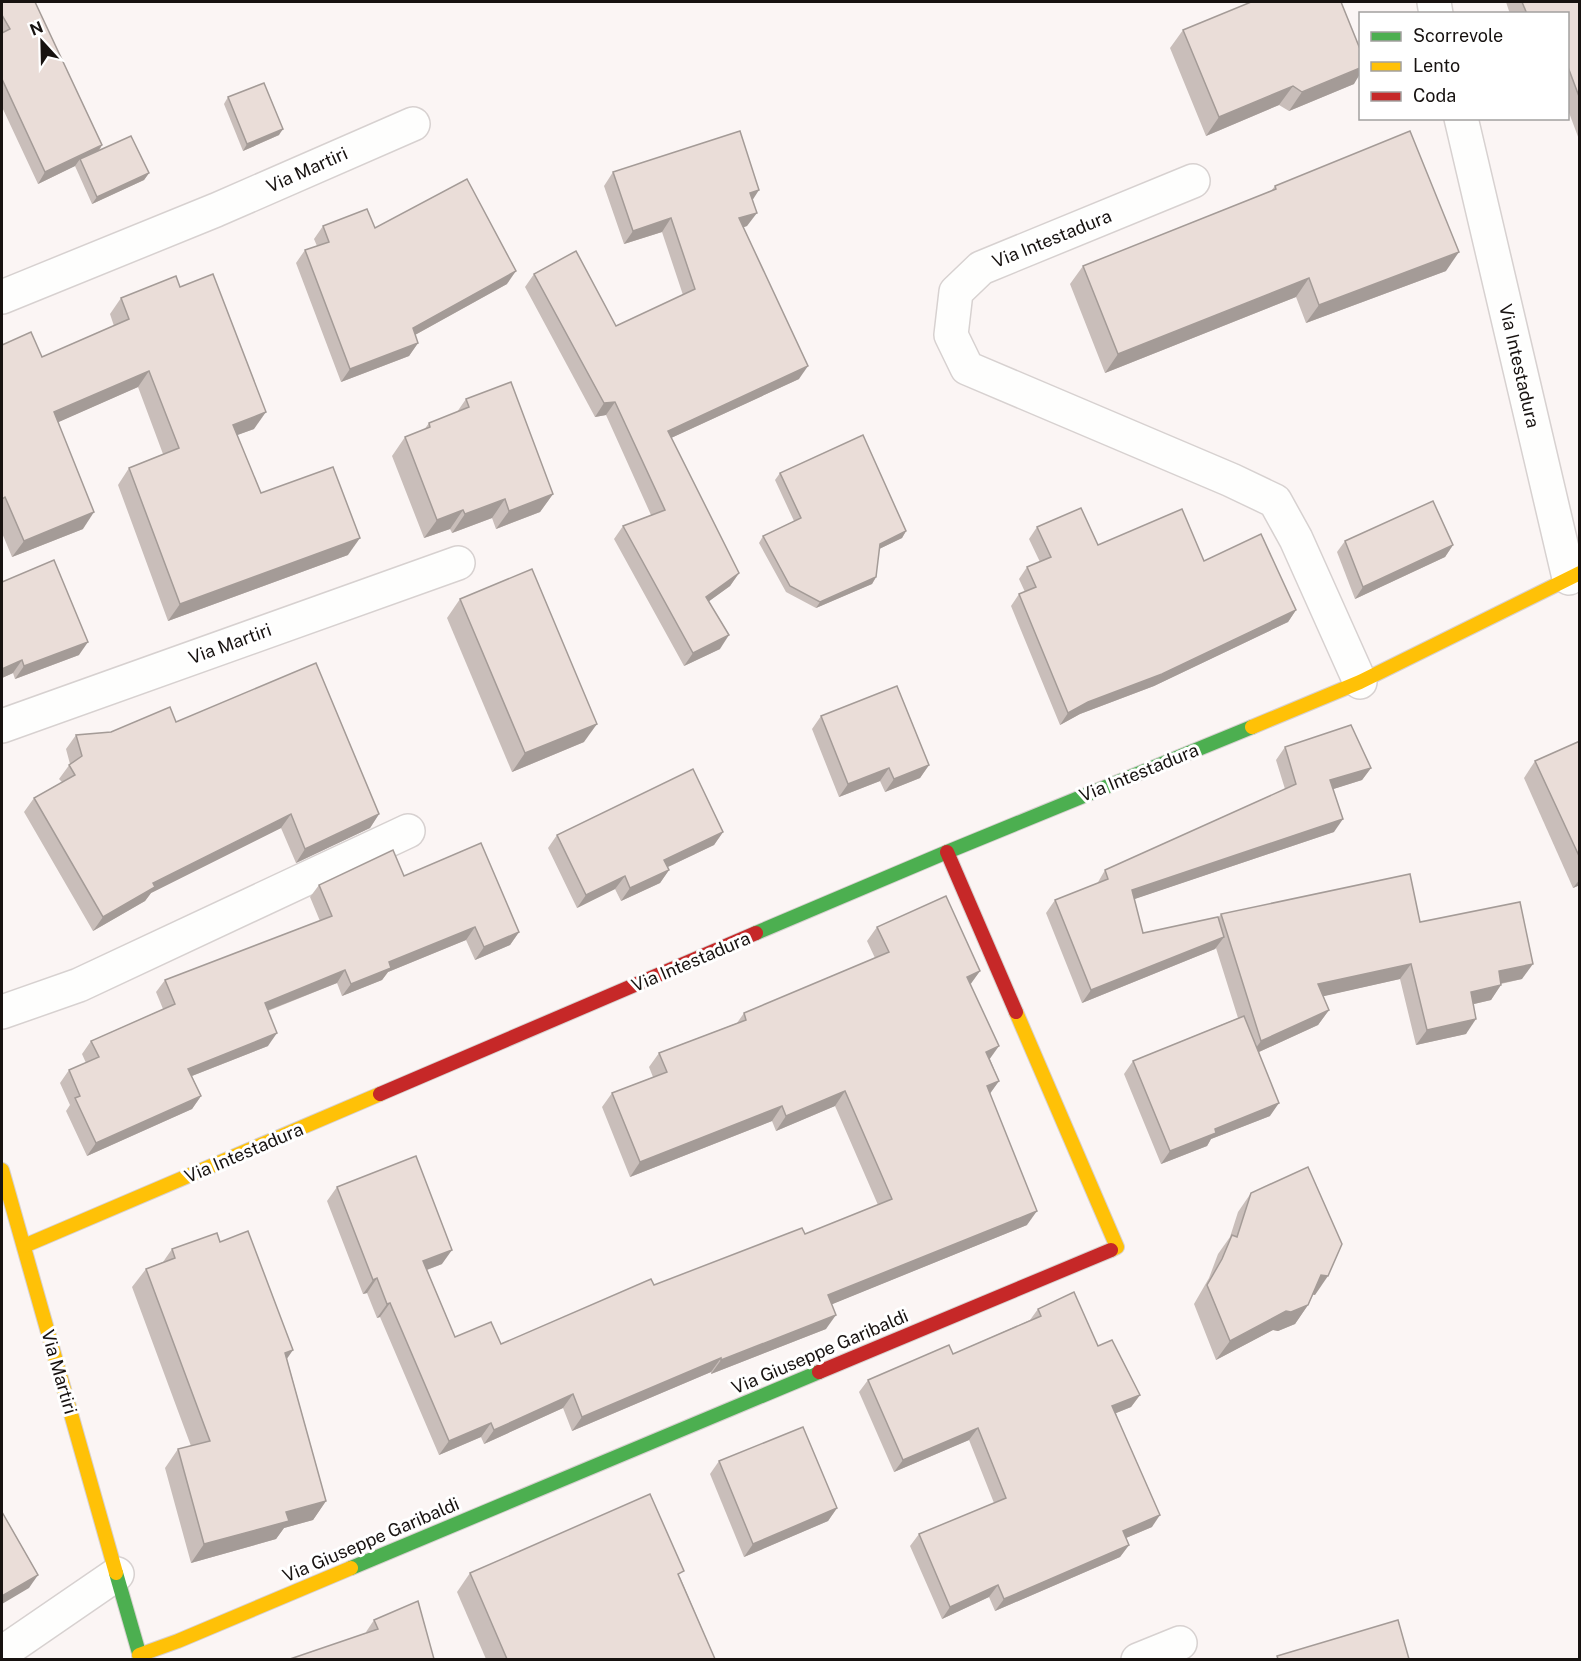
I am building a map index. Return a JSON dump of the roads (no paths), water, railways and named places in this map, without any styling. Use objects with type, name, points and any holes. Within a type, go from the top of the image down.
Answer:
[{"type":"street","name":"Via Intestadura","points":[[24,1246],[947,852],[1360,682],[1574,576],[1461,120]]},
{"type":"street","name":"Via Martiri","points":[[2,297],[216,210],[413,124]]},
{"type":"street","name":"Via Intestadura","points":[[1192,181],[981,268],[956,292],[951,335],[967,368],[1231,480],[1275,501],[1296,539],[1360,682]]},
{"type":"street","name":"Via Martiri","points":[[2,726],[458,562]]},
{"type":"street","points":[[2,1012],[79,985],[408,831]]},
{"type":"street","name":"Via Giuseppe Garibaldi","points":[[140,1657],[1117,1247],[947,852]]},
{"type":"street","name":"Via Martiri","points":[[2,1170],[140,1657]]},
{"type":"street","points":[[2,1653],[117,1574]]},
{"type":"street","points":[[1138,1659],[1180,1643]]}]
